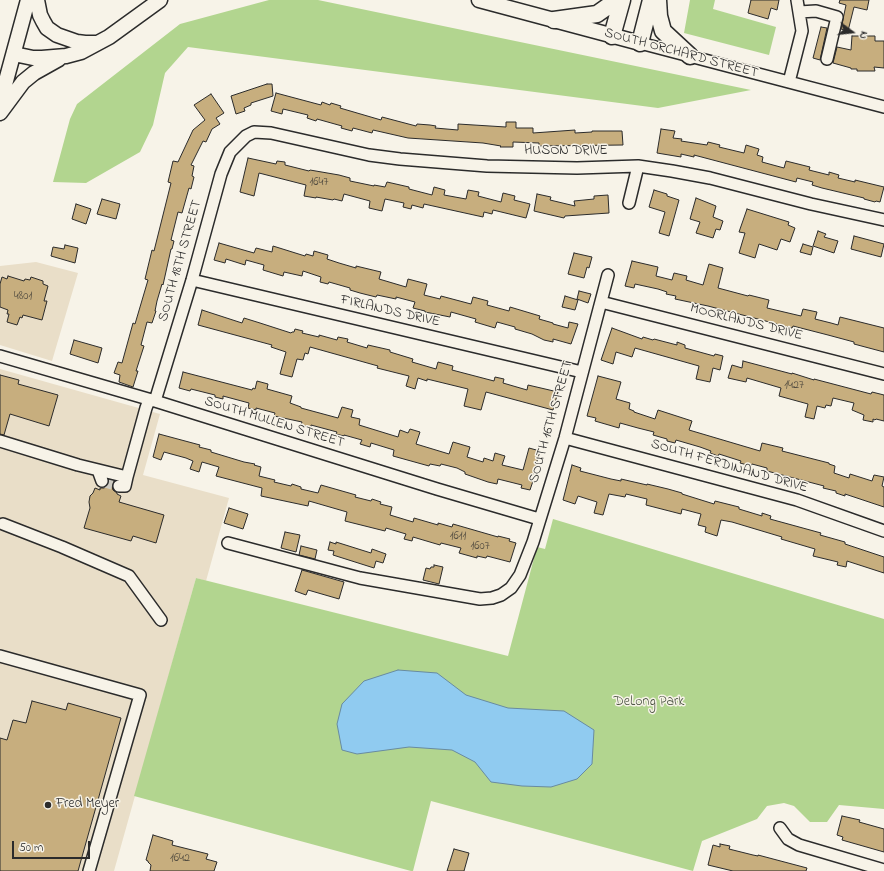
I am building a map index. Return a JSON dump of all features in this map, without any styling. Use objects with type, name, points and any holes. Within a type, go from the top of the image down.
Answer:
[{"type":"highway","points":[[554,20],[598,14],[615,0]]},
{"type":"highway","points":[[612,36],[622,0]]},
{"type":"highway","points":[[640,43],[651,0]]},
{"type":"highway","points":[[658,0],[658,16],[663,31],[690,56]]},
{"type":"main road","points":[[0,103],[28,0]]},
{"type":"main road","points":[[37,0],[40,15],[43,21],[47,28],[56,35],[85,44],[101,42]]},
{"type":"main road","points":[[14,54],[33,58],[66,56],[81,52],[101,42],[160,0]]},
{"type":"main road","name":"SOUTH ORCHARD STREET","points":[[479,0],[640,43]]},
{"type":"main road","points":[[0,113],[24,82],[34,73],[66,56]]},
{"type":"street","points":[[789,82],[802,31],[797,0]]},
{"type":"street","points":[[799,12],[816,11],[837,17],[827,59]]},
{"type":"street","name":"SOUTH ORCHARD STREET","points":[[640,43],[884,107]]},
{"type":"street","name":"HUSON DRIVE","points":[[246,136],[254,132],[271,133],[369,156],[487,166],[577,168],[638,166],[710,178],[810,204],[884,220]]},
{"type":"street","name":"SOUTH 18TH STREET","points":[[98,470],[124,483],[146,408],[152,401],[192,280],[221,174],[230,152],[246,136]]},
{"type":"street","points":[[629,204],[638,166]]},
{"type":"street","name":"SOUTH 16TH STREET","points":[[228,543],[360,578],[480,599],[492,598],[501,595],[511,588],[520,576],[533,542],[565,438],[608,276]]},
{"type":"street","name":"FIRLANDS DRIVE","points":[[192,280],[582,372]]},
{"type":"street","name":"MOORLANDS DRIVE","points":[[601,302],[884,374]]},
{"type":"street","name":"SOUTH MULLEN STREET","points":[[0,356],[539,519]]},
{"type":"street","name":"SOUTH FERDINAND DRIVE","points":[[565,438],[797,500],[884,531]]},
{"type":"street","points":[[0,440],[98,470],[102,481]]},
{"type":"street","points":[[1,526],[62,548],[129,576],[162,620]]},
{"type":"street","points":[[0,656],[140,695],[89,871]]},
{"type":"street","points":[[780,828],[788,839],[799,845],[884,870]]},
{"type":"shaded area","points":[[36,262],[78,273],[52,361],[0,345],[0,266]]},
{"type":"shaded area","points":[[0,369],[160,414],[143,475],[229,498],[206,581],[196,578],[114,871],[0,871]]},
{"type":"green space","points":[[269,0],[318,0],[751,90],[658,108],[188,47],[165,73],[153,125],[140,152],[86,183],[53,182],[70,119],[77,104],[180,24]]},
{"type":"green space","points":[[690,0],[715,0],[713,9],[776,27],[769,55],[684,33]]},
{"type":"green space","name":"DeLong Park","points":[[553,519],[884,619],[884,809],[839,805],[827,822],[810,822],[794,806],[784,803],[767,806],[757,819],[702,841],[693,871],[431,801],[413,871],[411,871],[134,796],[196,578],[508,656],[537,547],[545,549]]},
{"type":"water","points":[[398,670],[437,673],[466,695],[508,708],[564,711],[594,730],[592,764],[577,779],[551,787],[522,786],[491,782],[475,762],[452,750],[409,747],[357,754],[342,750],[337,724],[342,704],[364,681]]},
{"type":"building","points":[[751,0],[779,0],[777,10],[771,8],[768,19],[748,13]]},
{"type":"building","points":[[840,0],[869,0],[867,10],[854,7],[848,31],[841,29],[846,5],[839,3]]},
{"type":"building","points":[[821,27],[827,28],[820,60],[813,58]]},
{"type":"building","points":[[852,36],[875,36],[875,41],[884,41],[884,68],[874,67],[875,71],[857,71],[857,69],[851,69],[833,63],[837,47],[851,50]]},
{"type":"building","points":[[267,84],[272,84],[273,96],[251,103],[251,105],[244,108],[245,111],[236,114],[231,96]]},
{"type":"building","points":[[276,93],[321,105],[322,102],[330,105],[331,103],[341,106],[340,108],[381,120],[382,117],[416,126],[417,124],[430,125],[436,126],[435,128],[458,130],[458,124],[506,127],[506,122],[516,122],[516,128],[533,128],[533,133],[575,130],[575,133],[592,131],[622,131],[623,145],[539,146],[539,143],[513,142],[513,147],[500,147],[501,146],[483,143],[408,138],[373,130],[372,133],[353,128],[352,131],[341,128],[342,126],[317,119],[316,121],[307,118],[308,115],[283,109],[282,114],[271,111]]},
{"type":"building","points":[[211,94],[224,113],[216,118],[220,124],[212,129],[206,142],[203,141],[191,165],[194,166],[192,176],[194,177],[191,189],[189,188],[182,213],[178,212],[171,240],[174,241],[163,285],[162,284],[152,323],[147,322],[141,345],[144,346],[136,371],[138,371],[133,387],[119,382],[120,375],[114,373],[118,362],[122,363],[133,323],[135,324],[148,280],[145,279],[152,250],[154,251],[171,183],[168,182],[173,161],[178,162],[193,130],[205,120],[194,105]]},
{"type":"building","points":[[661,129],[675,131],[673,138],[682,139],[681,141],[707,145],[708,142],[720,145],[719,147],[744,153],[746,145],[759,149],[757,155],[763,157],[762,162],[784,168],[786,161],[810,167],[809,170],[829,175],[829,172],[839,175],[838,178],[855,182],[855,180],[884,187],[880,202],[822,188],[812,185],[813,182],[797,178],[796,182],[694,155],[694,157],[681,154],[681,157],[657,153]]},
{"type":"building","points":[[248,158],[276,164],[277,161],[285,162],[285,165],[309,171],[339,175],[350,178],[350,181],[374,186],[385,187],[387,182],[409,187],[409,189],[432,195],[434,187],[445,190],[444,195],[466,199],[468,190],[479,192],[478,196],[501,202],[503,193],[515,196],[514,200],[530,204],[526,218],[493,210],[492,214],[484,212],[483,217],[424,204],[423,208],[412,205],[411,209],[403,207],[404,203],[385,199],[382,211],[369,208],[370,201],[344,194],[342,201],[304,196],[306,185],[259,173],[254,196],[240,192]]},
{"type":"building","points":[[654,190],[679,200],[669,236],[659,233],[665,212],[649,207]]},
{"type":"building","points":[[537,194],[551,197],[550,200],[575,206],[574,201],[594,199],[594,196],[608,195],[609,213],[565,216],[564,218],[534,211]]},
{"type":"building","points":[[696,198],[716,206],[713,217],[723,221],[720,230],[716,229],[713,238],[696,233],[700,222],[690,219]]},
{"type":"building","points":[[102,199],[120,204],[116,219],[97,214]]},
{"type":"building","points":[[76,204],[91,209],[86,224],[72,219]]},
{"type":"building","points":[[747,209],[789,222],[788,225],[795,228],[790,242],[781,239],[777,250],[759,244],[755,258],[739,253],[745,233],[739,232]]},
{"type":"building","points":[[818,231],[826,234],[824,237],[838,241],[834,253],[813,246]]},
{"type":"building","points":[[854,236],[884,244],[881,257],[851,249]]},
{"type":"building","points":[[219,243],[254,253],[256,248],[272,252],[273,246],[305,256],[306,254],[313,256],[314,251],[328,255],[327,259],[339,263],[356,268],[356,266],[381,272],[379,279],[406,287],[408,279],[427,284],[424,295],[440,299],[441,296],[471,304],[473,297],[488,301],[487,305],[509,311],[510,307],[540,316],[539,319],[568,328],[569,322],[578,324],[571,344],[553,339],[553,342],[544,340],[532,334],[515,329],[515,327],[497,322],[495,328],[475,322],[476,319],[451,312],[450,317],[425,312],[413,308],[415,302],[396,297],[396,299],[377,295],[376,297],[350,290],[350,288],[329,282],[328,284],[320,282],[321,277],[303,271],[302,276],[284,272],[283,276],[263,270],[264,265],[246,260],[245,265],[226,259],[225,263],[214,260]]},
{"type":"building","points":[[803,244],[813,247],[811,255],[800,252]]},
{"type":"building","points":[[65,245],[78,248],[75,263],[51,256],[53,247],[64,249]]},
{"type":"building","points":[[574,253],[592,257],[584,278],[568,274]]},
{"type":"building","points":[[632,261],[658,267],[656,276],[672,280],[674,273],[687,276],[686,280],[703,285],[709,264],[723,268],[718,288],[769,300],[767,308],[801,316],[803,309],[817,312],[815,319],[838,325],[840,317],[884,328],[884,352],[854,344],[854,342],[793,326],[792,328],[777,325],[708,306],[675,299],[676,296],[666,294],[667,292],[658,289],[635,284],[634,288],[625,286]]},
{"type":"building","points":[[8,276],[24,281],[25,279],[30,280],[31,277],[43,281],[43,284],[48,286],[44,301],[47,301],[42,320],[23,315],[22,318],[20,317],[17,325],[7,322],[9,314],[7,314],[8,310],[0,307],[0,284],[2,277],[7,279]]},
{"type":"building","points":[[579,291],[591,294],[588,303],[577,299]]},
{"type":"building","points":[[565,296],[578,300],[575,310],[562,307]]},
{"type":"building","points":[[202,310],[242,323],[244,318],[291,333],[294,332],[295,329],[303,331],[302,333],[319,337],[319,335],[337,340],[338,337],[348,339],[347,342],[367,348],[368,345],[390,350],[390,352],[413,359],[412,362],[436,369],[438,362],[453,366],[452,370],[494,381],[495,377],[504,379],[503,383],[527,390],[528,385],[558,392],[553,410],[486,392],[481,410],[464,406],[468,389],[418,378],[415,389],[406,386],[409,376],[377,368],[378,366],[310,347],[308,354],[305,353],[303,360],[297,359],[292,377],[280,374],[286,352],[271,347],[272,345],[198,325]]},
{"type":"building","points":[[612,328],[642,339],[643,337],[677,345],[677,342],[685,345],[685,348],[714,356],[715,354],[723,356],[720,370],[713,368],[710,382],[696,379],[699,366],[635,348],[632,357],[616,352],[613,364],[601,360]]},
{"type":"building","points":[[74,340],[102,348],[98,363],[70,354]]},
{"type":"building","points":[[743,361],[871,394],[872,392],[884,395],[884,421],[876,419],[873,419],[873,422],[863,420],[864,415],[852,410],[854,403],[833,398],[831,406],[826,405],[825,408],[817,406],[814,419],[805,417],[808,404],[779,396],[781,388],[747,378],[746,382],[728,378],[732,365],[742,368]]},
{"type":"building","points":[[183,372],[252,390],[253,388],[255,389],[257,381],[268,384],[267,389],[292,396],[290,403],[301,408],[338,418],[342,407],[353,410],[351,417],[360,419],[359,425],[398,437],[400,430],[408,433],[410,429],[420,432],[416,444],[449,454],[453,442],[470,447],[467,457],[483,462],[484,458],[493,461],[495,453],[505,456],[502,465],[523,470],[529,448],[540,451],[531,481],[533,481],[530,490],[521,488],[522,485],[498,479],[497,484],[488,482],[465,474],[465,472],[457,468],[441,464],[440,466],[430,464],[429,466],[393,456],[394,450],[371,443],[370,447],[360,444],[362,440],[336,434],[337,432],[311,425],[311,428],[301,425],[302,422],[274,416],[275,413],[256,408],[256,410],[248,408],[249,403],[223,396],[223,399],[215,397],[215,395],[191,389],[190,391],[179,388]]},
{"type":"building","points":[[0,375],[19,380],[18,384],[58,395],[49,426],[10,414],[4,435],[0,434]]},
{"type":"building","points":[[598,376],[621,382],[616,399],[630,403],[629,409],[634,412],[655,419],[658,410],[692,421],[689,430],[760,451],[762,443],[783,448],[782,451],[829,463],[835,466],[834,473],[849,478],[850,474],[872,481],[874,475],[884,477],[882,486],[884,487],[884,507],[845,494],[845,496],[836,493],[836,491],[823,488],[824,486],[767,471],[767,468],[752,464],[751,466],[740,463],[741,461],[719,454],[718,456],[710,453],[711,451],[700,447],[676,440],[675,443],[667,441],[667,439],[653,435],[654,432],[620,423],[619,428],[595,421],[596,418],[587,416]]},
{"type":"building","points":[[159,434],[200,445],[199,447],[211,450],[211,452],[255,464],[254,465],[261,467],[259,476],[275,480],[274,482],[291,486],[292,484],[301,487],[301,489],[318,493],[321,485],[356,495],[355,497],[371,501],[372,499],[381,502],[380,504],[392,507],[390,515],[413,522],[414,518],[438,525],[438,523],[452,527],[453,524],[510,539],[509,541],[516,543],[510,562],[487,556],[486,558],[477,556],[477,558],[459,553],[461,548],[441,543],[440,545],[413,537],[412,541],[404,539],[406,534],[386,528],[385,531],[345,521],[347,512],[309,501],[308,506],[261,496],[262,488],[216,476],[219,467],[202,462],[199,472],[190,469],[193,461],[186,458],[164,452],[161,460],[153,457]]},
{"type":"building","points":[[572,465],[581,468],[580,471],[611,479],[621,481],[621,479],[647,484],[682,493],[714,504],[715,501],[739,507],[739,509],[762,516],[762,513],[771,516],[770,519],[821,533],[820,535],[845,542],[845,544],[884,557],[884,573],[847,561],[846,567],[837,565],[838,562],[813,556],[815,549],[781,539],[782,537],[732,522],[721,520],[717,536],[705,532],[706,527],[698,525],[701,514],[682,509],[681,514],[646,505],[647,499],[626,494],[625,497],[609,494],[603,515],[594,513],[597,502],[578,496],[575,504],[563,500]]},
{"type":"building","points":[[109,480],[114,481],[112,486],[113,490],[121,496],[119,502],[164,515],[156,543],[133,536],[131,541],[84,528],[90,508],[90,496],[95,488],[100,490],[100,488],[107,486]]},
{"type":"building","points":[[229,508],[248,514],[243,529],[224,523]]},
{"type":"building","points":[[285,532],[300,535],[296,552],[281,548]]},
{"type":"building","points":[[330,542],[336,544],[336,542],[371,553],[372,549],[386,554],[383,563],[376,561],[374,568],[333,555],[334,551],[328,550]]},
{"type":"building","points":[[301,546],[317,550],[315,559],[299,555]]},
{"type":"building","points":[[434,565],[443,567],[439,584],[423,580],[426,568],[430,569],[431,567],[434,567]]},
{"type":"building","points":[[302,570],[344,582],[339,599],[308,590],[306,595],[295,591]]},
{"type":"building","name":"Fred Meyer","points":[[32,701],[66,710],[68,703],[121,718],[78,871],[0,871],[0,738],[7,740],[13,720],[26,723]]},
{"type":"building","points":[[842,816],[860,820],[859,822],[884,829],[884,852],[842,840],[843,837],[837,835]]},
{"type":"building","points":[[153,835],[173,841],[172,845],[208,854],[206,859],[217,862],[214,871],[150,871],[151,865],[146,860]]},
{"type":"building","points":[[720,844],[730,846],[729,849],[807,868],[806,871],[733,871],[708,865],[713,845],[720,847]]},
{"type":"building","points":[[454,849],[469,853],[464,871],[447,871]]},
{"type":"tunnel","points":[[102,481],[119,486]]},
{"type":"place","name":"Fred Meyer","points":[[48,805]]}]
